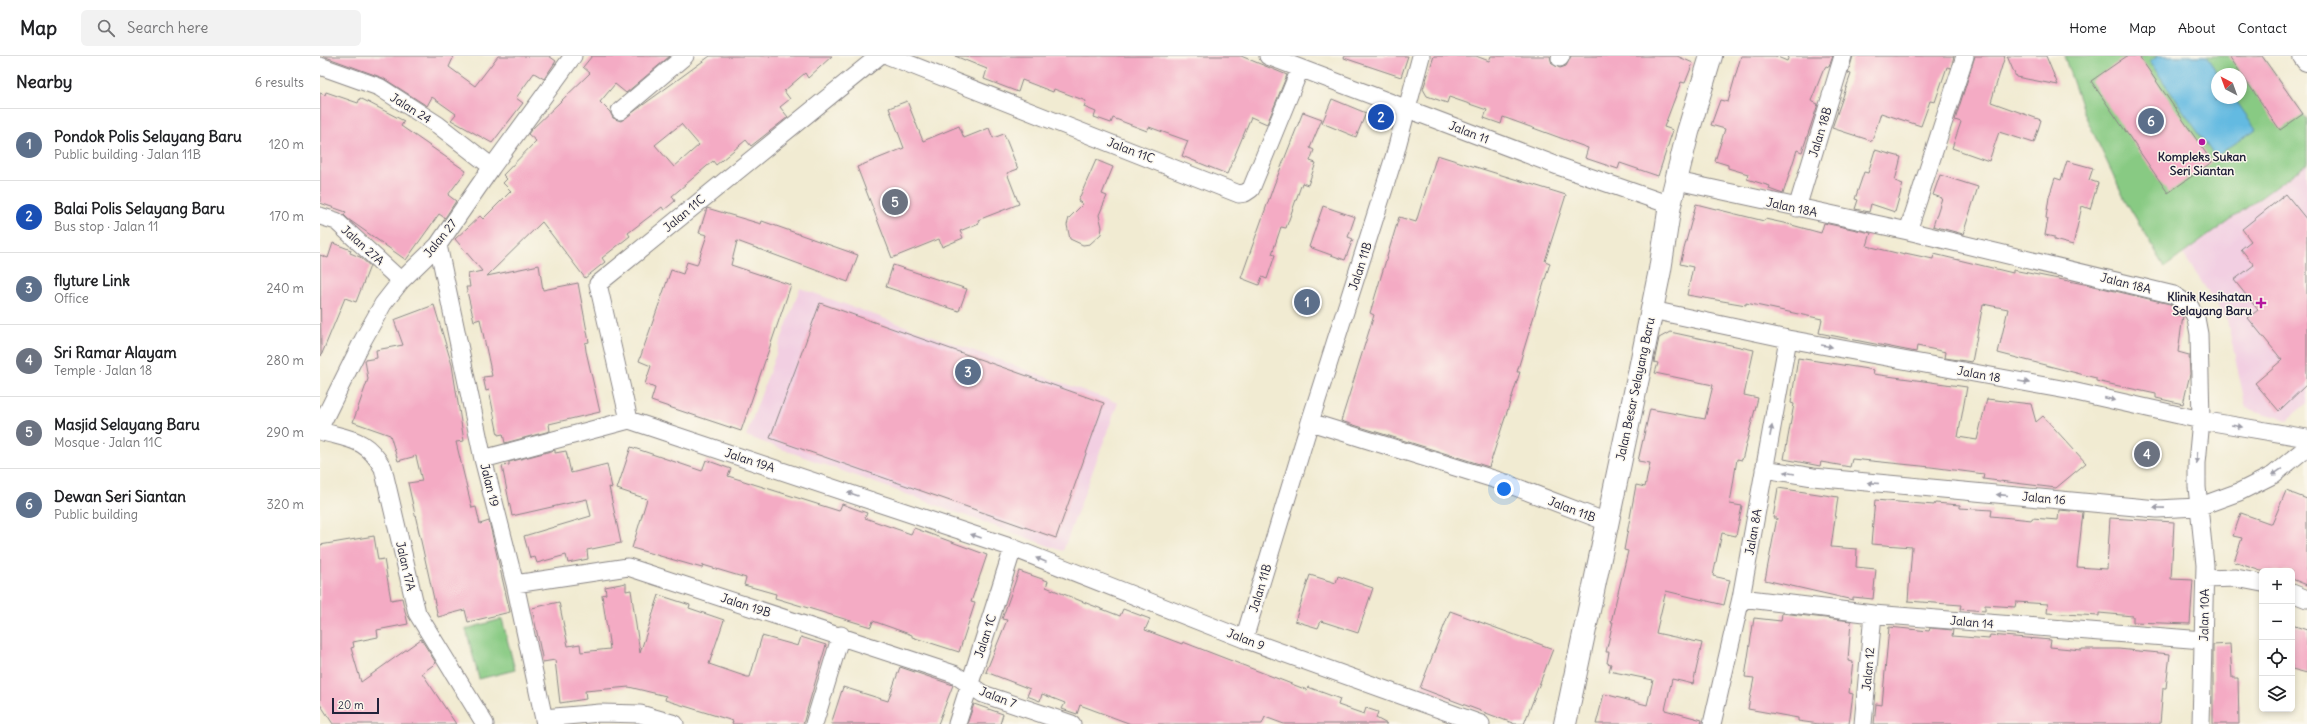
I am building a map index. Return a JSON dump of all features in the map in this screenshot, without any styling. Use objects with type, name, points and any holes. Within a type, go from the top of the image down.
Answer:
[{"type":"street","name":"Jalan 27","points":[[320,427],[363,340],[383,304],[401,281],[438,245],[492,167],[573,56]]},
{"type":"street","points":[[620,111],[685,56]]},
{"type":"street","name":"Jalan 11C","points":[[628,420],[598,284],[879,56]]},
{"type":"street","name":"Jalan 11C","points":[[889,56],[1239,194],[1246,193],[1251,189],[1300,68]]},
{"type":"street","name":"Jalan 11","points":[[1268,56],[1558,166],[1670,205]]},
{"type":"street","name":"Jalan 11B","points":[[1244,639],[1310,422],[1395,154],[1421,56]]},
{"type":"street","name":"Jalan Besar Selayang Baru","points":[[1565,724],[1606,522],[1652,310],[1670,205],[1688,132],[1711,56]]},
{"type":"street","name":"Jalan 18B","points":[[1797,208],[1843,56]]},
{"type":"street","points":[[1908,231],[1965,56]]},
{"type":"street","points":[[2304,56],[2307,60]]},
{"type":"street","name":"Jalan 24","points":[[323,63],[379,87],[438,125],[492,167]]},
{"type":"street","name":"Jalan 18A","points":[[1677,181],[1908,231],[2166,293],[2179,298],[2189,305],[2196,318],[2199,334],[2201,420],[2196,463],[2198,507]]},
{"type":"street","name":"Jalan 27A","points":[[320,216],[336,221],[401,281]]},
{"type":"street","name":"Jalan 19","points":[[438,245],[483,459],[515,584],[545,721]]},
{"type":"street","name":"Jalan 18","points":[[1652,310],[1788,340],[2072,391],[2201,420],[2307,438]]},
{"type":"street","name":"Jalan 8A","points":[[1712,724],[1741,598],[1788,340]]},
{"type":"street","points":[[483,459],[628,420]]},
{"type":"street","name":"Jalan 19A","points":[[628,420],[1013,548]]},
{"type":"street","name":"Jalan 11B","points":[[1310,422],[1500,481],[1606,522]]},
{"type":"street","name":"Jalan 17A","points":[[320,431],[366,445],[375,454],[383,468],[417,613],[485,724]]},
{"type":"street","name":"Jalan 16","points":[[1764,469],[1813,477],[2157,509],[2198,507],[2264,480],[2283,468],[2307,447]]},
{"type":"street","name":"Jalan 10A","points":[[2198,507],[2205,579],[2201,724]]},
{"type":"street","name":"Jalan 9","points":[[1013,548],[1069,572],[1244,639],[1365,684],[1481,724]]},
{"type":"street","name":"Jalan 1C","points":[[957,724],[1013,548]]},
{"type":"street","name":"Jalan 19B","points":[[515,584],[628,566],[954,674],[969,685]]},
{"type":"street","points":[[2205,579],[2236,578],[2259,582]]},
{"type":"street","points":[[2295,594],[2307,599]]},
{"type":"street","name":"Jalan 14","points":[[1741,598],[1873,614],[2203,640]]},
{"type":"street","name":"Jalan 12","points":[[1863,724],[1873,614]]},
{"type":"street","points":[[814,724],[841,636]]},
{"type":"street","name":"Jalan 7","points":[[969,685],[983,694],[1072,724]]},
{"type":"street","points":[[545,721],[600,713],[640,714],[675,724]]},
{"type":"shaded area","name":"Klinik Kesihatan Selayang Baru","points":[[2307,164],[2307,403],[2287,420],[2246,408],[2227,320],[2183,254]]},
{"type":"shaded area","points":[[800,288],[1118,403],[1063,551],[746,436]]},
{"type":"green space","name":"Kompleks Sukan Seri Siantan","points":[[2064,56],[2262,56],[2307,120],[2307,164],[2165,267],[2125,200],[2083,111]]},
{"type":"green space","points":[[502,619],[515,670],[479,679],[466,629]]},
{"type":"water","points":[[2158,56],[2206,56],[2214,68],[2211,68],[2211,104],[2238,104],[2256,129],[2215,157],[2150,62]]},
{"type":"building","points":[[323,56],[454,56],[449,67],[475,86],[498,56],[549,56],[556,61],[544,79],[534,73],[516,98],[523,103],[492,143],[451,120],[456,114],[432,97],[427,106],[383,78]]},
{"type":"building","points":[[592,56],[670,56],[626,93],[615,84],[600,102],[610,112],[613,118],[621,121],[710,56],[832,56],[808,78],[805,73],[784,91],[790,99],[780,107],[788,117],[751,146],[746,140],[716,165],[713,161],[672,196],[675,201],[664,210],[662,207],[628,233],[630,236],[602,258],[605,262],[585,278],[542,222],[487,276],[539,265],[543,290],[578,283],[589,342],[585,343],[586,351],[600,412],[549,424],[550,431],[505,443],[503,434],[498,435],[489,390],[486,391],[483,377],[492,376],[480,319],[474,321],[466,287],[470,287],[468,274],[482,271],[455,239],[480,216],[483,219],[511,191],[503,183],[507,179],[503,175],[536,141],[528,134],[531,130],[590,73],[583,67]],"holes":[[[681,124],[699,145],[674,167],[655,145]]]},
{"type":"building","points":[[955,56],[1241,56],[1287,75],[1267,124],[1251,117],[1227,174],[1182,156],[1188,141],[1149,127],[1147,131],[1113,118],[1111,123],[1094,117],[1096,112],[1084,107],[1086,101],[1054,89],[1053,92],[1022,80],[1018,92],[984,79],[987,69]]},
{"type":"building","points":[[1345,56],[1408,56],[1401,77],[1344,58]]},
{"type":"building","points":[[1434,56],[1476,56],[1489,61],[1491,56],[1550,56],[1552,64],[1560,68],[1566,66],[1571,56],[1677,56],[1693,63],[1685,83],[1681,82],[1664,127],[1673,130],[1658,176],[1620,163],[1618,169],[1585,158],[1588,148],[1503,117],[1501,124],[1484,118],[1487,110],[1449,97],[1447,103],[1427,96],[1423,89]]},
{"type":"building","points":[[1741,56],[1775,56],[1787,61],[1789,56],[1833,56],[1829,67],[1826,66],[1823,71],[1811,101],[1818,104],[1802,152],[1797,150],[1783,194],[1769,189],[1770,186],[1747,179],[1748,174],[1728,168],[1728,165],[1715,161],[1725,129],[1711,125],[1720,100],[1728,102]]},
{"type":"building","points":[[1853,56],[1954,56],[1951,68],[1947,67],[1935,102],[1930,101],[1921,126],[1881,113],[1872,141],[1832,128],[1851,74],[1848,73]]},
{"type":"building","points":[[1975,56],[2005,56],[1991,102],[2041,120],[2034,143],[1999,132],[1989,161],[1952,148],[1961,122],[1955,120]]},
{"type":"building","points":[[2007,56],[2046,56],[2058,85],[2016,77]]},
{"type":"building","points":[[2127,56],[2139,56],[2212,162],[2168,193],[2091,81]]},
{"type":"building","points":[[2229,56],[2262,56],[2303,114],[2280,130],[2247,82],[2247,68],[2237,68]]},
{"type":"building","points":[[326,92],[358,103],[360,98],[404,121],[401,126],[466,171],[448,195],[456,201],[445,218],[439,214],[406,260],[348,219],[344,215],[346,212],[320,203],[320,93],[325,95]]},
{"type":"building","points":[[1332,99],[1366,113],[1356,137],[1322,123]]},
{"type":"building","points":[[907,101],[923,141],[959,126],[964,138],[989,128],[993,138],[1004,134],[1018,169],[1007,173],[1019,204],[978,220],[979,223],[960,231],[963,238],[942,247],[939,239],[892,258],[857,167],[904,148],[889,108]]},
{"type":"building","points":[[1303,112],[1322,119],[1310,148],[1314,150],[1310,161],[1316,163],[1308,185],[1302,183],[1286,228],[1281,227],[1272,254],[1275,255],[1267,279],[1262,277],[1259,285],[1241,278],[1274,185]]},
{"type":"building","points":[[1875,150],[1901,157],[1895,181],[1903,184],[1895,212],[1871,204],[1869,212],[1855,209],[1858,200],[1855,199],[1864,172],[1868,173]]},
{"type":"building","points":[[1437,155],[1566,195],[1545,261],[1550,263],[1517,372],[1520,372],[1489,467],[1341,421],[1374,315],[1370,313],[1399,217],[1416,222]]},
{"type":"building","points":[[1096,160],[1113,167],[1102,194],[1107,196],[1099,215],[1102,227],[1101,234],[1090,244],[1083,245],[1070,239],[1067,225],[1069,218],[1083,204],[1078,201]]},
{"type":"building","points":[[2067,161],[2093,168],[2089,180],[2098,183],[2090,209],[2082,206],[2073,245],[2054,240],[2054,237],[2045,235],[2048,219],[2046,218],[2049,197],[2055,178],[2061,180]]},
{"type":"building","points":[[1940,175],[1978,187],[1963,234],[1933,226],[1942,198],[1933,195]]},
{"type":"building","points":[[2286,194],[2307,220],[2307,384],[2279,411],[2255,383],[2282,360],[2248,318],[2258,310],[2234,280],[2254,265],[2241,249],[2251,241],[2242,229]]},
{"type":"building","points":[[1696,204],[1764,221],[1765,219],[1788,224],[1821,233],[1824,223],[1871,233],[1867,246],[1905,255],[1905,253],[1933,259],[1934,254],[2013,273],[2013,270],[2094,286],[2170,304],[2177,309],[2176,315],[2183,316],[2178,352],[2189,355],[2190,374],[2183,404],[2156,398],[2156,394],[2096,381],[2096,378],[1998,353],[2008,309],[1983,304],[1972,362],[1945,358],[1946,352],[1917,346],[1916,352],[1819,333],[1822,319],[1746,303],[1746,305],[1687,295],[1693,267],[1680,264]]},
{"type":"building","points":[[1323,206],[1355,217],[1348,237],[1353,239],[1345,260],[1309,247]]},
{"type":"building","points":[[707,208],[761,224],[762,221],[858,255],[848,282],[737,241],[731,265],[791,285],[741,431],[651,401],[655,388],[645,384],[651,366],[639,361],[671,270],[683,274],[687,262],[697,265],[707,235],[699,233]]},
{"type":"building","points":[[333,243],[351,250],[350,253],[360,257],[370,266],[356,302],[345,298],[321,356],[320,255],[328,258]]},
{"type":"building","points":[[893,265],[967,289],[959,311],[886,287]]},
{"type":"building","points":[[820,303],[1104,403],[1056,538],[770,438]]},
{"type":"building","points":[[434,305],[452,365],[464,441],[456,442],[472,508],[476,507],[480,524],[489,521],[510,612],[468,622],[465,610],[438,617],[408,483],[422,481],[416,456],[398,461],[390,435],[353,422],[368,379],[365,360],[377,358],[376,350],[403,345],[394,320]]},
{"type":"building","points":[[1670,332],[1754,350],[1744,395],[1758,398],[1742,460],[1737,459],[1730,504],[1742,506],[1736,536],[1722,533],[1713,576],[1730,580],[1724,605],[1666,591],[1656,633],[1702,643],[1693,684],[1672,679],[1665,710],[1702,720],[1701,724],[1596,724],[1604,694],[1647,705],[1653,680],[1609,671],[1611,664],[1607,663],[1609,652],[1606,652],[1613,622],[1611,622],[1628,551],[1624,550],[1636,485],[1645,487],[1650,463],[1638,461],[1650,409],[1705,419],[1713,385],[1655,373],[1658,363],[1654,362],[1659,338]]},
{"type":"building","points":[[1798,358],[1874,370],[1873,374],[1967,387],[1958,437],[1977,440],[1987,399],[2031,404],[2036,422],[2043,416],[2086,463],[2056,488],[1983,479],[1984,474],[1931,467],[1852,459],[1850,467],[1821,462],[1820,466],[1784,459],[1794,404],[1791,403]]},
{"type":"building","points":[[631,447],[702,471],[706,460],[731,469],[728,476],[839,511],[842,504],[867,513],[865,518],[911,534],[914,528],[987,555],[971,602],[975,603],[959,652],[912,637],[912,635],[873,621],[871,627],[775,598],[776,594],[744,585],[746,578],[703,565],[702,568],[632,548],[647,499],[617,489]]},
{"type":"building","points":[[555,450],[555,453],[566,451],[571,473],[607,464],[612,488],[609,487],[621,543],[587,550],[588,559],[568,563],[566,555],[537,563],[535,557],[530,558],[524,536],[591,516],[587,499],[512,516],[502,466],[509,465],[509,462]]},
{"type":"building","points":[[1778,488],[1838,497],[1831,547],[1857,549],[1856,567],[1876,569],[1873,599],[1853,597],[1853,600],[1765,580],[1777,518],[1773,518]]},
{"type":"building","points":[[2286,491],[2307,499],[2307,585],[2295,580],[2295,568],[2259,568],[2259,570],[2234,562],[2242,538],[2233,536],[2241,513],[2272,524]]},
{"type":"building","points":[[1875,500],[1934,505],[1935,503],[1960,505],[1960,508],[1992,510],[1991,516],[2032,520],[2032,518],[2058,520],[2059,510],[2083,512],[2077,567],[2107,569],[2110,518],[2174,522],[2171,579],[2193,580],[2190,624],[2133,622],[2133,616],[2099,613],[2099,616],[2047,613],[2048,604],[2016,602],[2015,607],[1985,605],[1985,611],[1960,609],[1961,605],[1908,601],[1912,547],[1871,544]]},
{"type":"building","points":[[374,536],[378,560],[384,559],[391,600],[402,598],[408,624],[377,630],[378,637],[353,642],[354,647],[351,648],[361,682],[421,639],[436,663],[422,673],[456,724],[333,724],[320,704],[320,545]]},
{"type":"building","points":[[1019,571],[1048,581],[1046,587],[1120,616],[1123,609],[1150,619],[1145,630],[1182,644],[1183,642],[1307,690],[1308,687],[1340,699],[1338,705],[1364,714],[1366,708],[1378,712],[1376,718],[1387,724],[1284,724],[1265,717],[1262,724],[1131,724],[1080,705],[1077,714],[1062,709],[1065,703],[1042,694],[1040,701],[1027,696],[1030,689],[986,672],[1007,620],[1002,619]]},
{"type":"building","points":[[1310,575],[1336,583],[1338,576],[1373,588],[1358,633],[1321,621],[1318,628],[1295,621]]},
{"type":"building","points":[[626,583],[626,591],[631,590],[640,653],[659,595],[690,605],[689,608],[724,620],[709,664],[747,677],[750,677],[762,636],[798,646],[801,637],[826,645],[803,724],[732,724],[733,721],[665,700],[666,696],[629,687],[585,691],[586,699],[560,703],[555,660],[543,662],[532,608],[559,602],[568,646],[580,644],[581,652],[610,649],[602,595],[606,594],[605,587]]},
{"type":"building","points":[[1450,611],[1553,649],[1524,724],[1515,724],[1420,688]]},
{"type":"building","points":[[1782,613],[1851,621],[1848,661],[1853,662],[1849,693],[1853,694],[1849,724],[1819,724],[1798,721],[1798,718],[1748,709],[1754,678],[1745,677],[1754,618],[1781,621]]},
{"type":"building","points":[[2295,626],[2307,630],[2307,673],[2295,670]]},
{"type":"building","points":[[1889,627],[1929,631],[1930,628],[1953,630],[1952,636],[1989,639],[1990,635],[2051,640],[2050,647],[2082,650],[2118,649],[2170,654],[2166,688],[2163,688],[2160,724],[1874,724],[1876,704],[1882,705]]},
{"type":"building","points":[[2230,644],[2232,678],[2238,678],[2239,724],[2213,724],[2213,645]]},
{"type":"building","points":[[900,667],[953,685],[938,724],[831,724],[843,687],[888,701]]},
{"type":"building","points":[[974,704],[1003,714],[1000,724],[967,724]]},
{"type":"place","name":"Balai Polis Selayang Baru","points":[[1381,117]]},
{"type":"place","name":"Dewan Seri Siantan","points":[[2151,121]]},
{"type":"place","name":"Kompleks Sukan Seri Siantan","points":[[2202,142]]},
{"type":"place","name":"Masjid Selayang Baru","points":[[895,202]]},
{"type":"place","name":"Pondok Polis Selayang Baru","points":[[1307,302]]},
{"type":"place","name":"Klinik Kesihatan Selayang Baru","points":[[2261,303]]},
{"type":"place","name":"flyture Link","points":[[968,372]]},
{"type":"place","name":"Sri Ramar Alayam","points":[[2147,454]]}]
